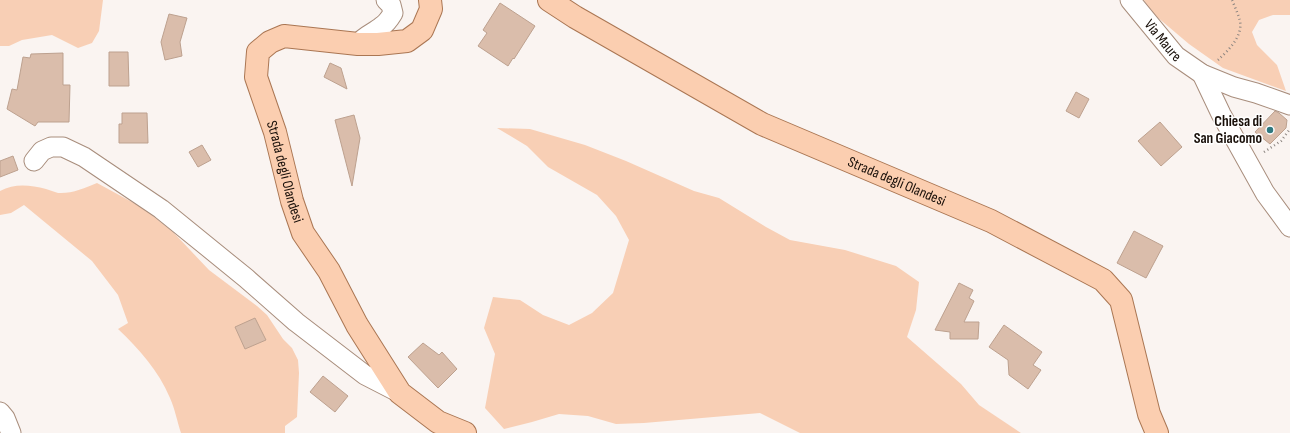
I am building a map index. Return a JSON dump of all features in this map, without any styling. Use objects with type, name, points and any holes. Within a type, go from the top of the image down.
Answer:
[{"type":"main road","name":"Strada degli Olandesi","points":[[430,0],[431,9],[422,30],[407,41],[378,44],[358,44],[284,36],[270,42],[258,52],[256,78],[275,132],[292,201],[303,233],[329,271],[357,325],[400,393],[438,422],[464,433]]},
{"type":"main road","name":"Strada degli Olandesi","points":[[549,0],[575,17],[762,124],[991,221],[1103,280],[1121,300],[1149,414],[1157,433]]},
{"type":"street","points":[[358,44],[362,38],[389,20],[393,13],[391,6],[386,0]]},
{"type":"street","name":"Via Maure","points":[[1130,0],[1176,56],[1202,74],[1234,87],[1290,105]]},
{"type":"street","points":[[1202,74],[1221,114],[1265,193],[1290,227]]},
{"type":"street","points":[[34,161],[42,151],[51,147],[63,146],[84,157],[160,209],[246,278],[296,322],[365,375],[400,393]]},
{"type":"street","points":[[1265,193],[1290,209]]},
{"type":"street","points":[[0,412],[5,418],[11,433]]},
{"type":"path","points":[[1202,74],[1222,56],[1239,35],[1240,22],[1232,0]]},
{"type":"path","points":[[1258,147],[1264,152],[1281,141],[1290,129]]},
{"type":"shaded area","points":[[0,0],[103,0],[99,31],[92,43],[78,48],[52,35],[22,40],[9,46],[0,46]]},
{"type":"shaded area","points":[[1144,0],[1290,0],[1290,15],[1273,15],[1259,20],[1252,32],[1257,45],[1277,65],[1286,91],[1223,68],[1189,44],[1150,11]]},
{"type":"shaded area","points":[[497,128],[530,129],[585,145],[626,161],[694,191],[719,198],[790,240],[845,250],[896,266],[919,282],[916,310],[907,337],[961,384],[979,405],[1021,433],[800,433],[760,413],[616,424],[588,416],[559,414],[504,429],[485,408],[495,354],[484,328],[493,297],[520,300],[543,315],[569,325],[592,313],[613,293],[629,240],[616,216],[597,195],[548,167],[527,146]]},
{"type":"shaded area","points":[[97,183],[143,208],[173,232],[209,270],[267,315],[283,339],[292,348],[298,360],[299,373],[297,417],[285,426],[285,433],[181,433],[172,402],[160,378],[141,353],[118,329],[128,323],[118,295],[92,261],[24,205],[11,213],[0,215],[0,191],[6,188],[17,186],[34,186],[58,193],[68,193]]},
{"type":"building","points":[[500,3],[535,26],[508,66],[478,46],[487,33],[483,30]]},
{"type":"building","points":[[169,14],[187,18],[180,42],[182,56],[165,60],[161,42]]},
{"type":"building","points":[[109,52],[128,52],[129,86],[109,86]]},
{"type":"building","points":[[63,53],[63,85],[70,85],[69,122],[38,122],[35,126],[7,109],[12,89],[17,90],[23,57],[30,58],[31,54]]},
{"type":"building","points":[[330,63],[341,68],[347,89],[324,77]]},
{"type":"building","points":[[1076,92],[1089,99],[1079,118],[1066,111]]},
{"type":"building","name":"Chiesa di San Giacomo","points":[[1275,111],[1287,120],[1286,128],[1270,144],[1255,132]]},
{"type":"building","points":[[122,113],[147,113],[148,143],[119,143],[119,124],[122,124]]},
{"type":"building","points":[[354,115],[360,138],[352,186],[335,120]]},
{"type":"building","points":[[1160,122],[1182,147],[1161,166],[1138,141]]},
{"type":"building","points":[[202,145],[211,160],[198,167],[189,152]]},
{"type":"building","points":[[13,156],[18,170],[0,177],[0,161]]},
{"type":"building","points":[[1134,231],[1163,246],[1146,278],[1117,263]]},
{"type":"building","points":[[959,283],[973,290],[969,298],[974,301],[964,322],[979,322],[978,339],[950,339],[950,332],[935,330]]},
{"type":"building","points":[[255,318],[266,340],[245,349],[235,327]]},
{"type":"building","points":[[1004,325],[1042,352],[1033,365],[1041,370],[1028,389],[1009,375],[1008,360],[989,347]]},
{"type":"building","points":[[423,343],[439,355],[442,352],[457,369],[438,388],[408,357]]},
{"type":"building","points":[[323,376],[348,396],[335,412],[310,392]]},
{"type":"place","name":"Chiesa di San Giacomo","points":[[1270,130]]}]
